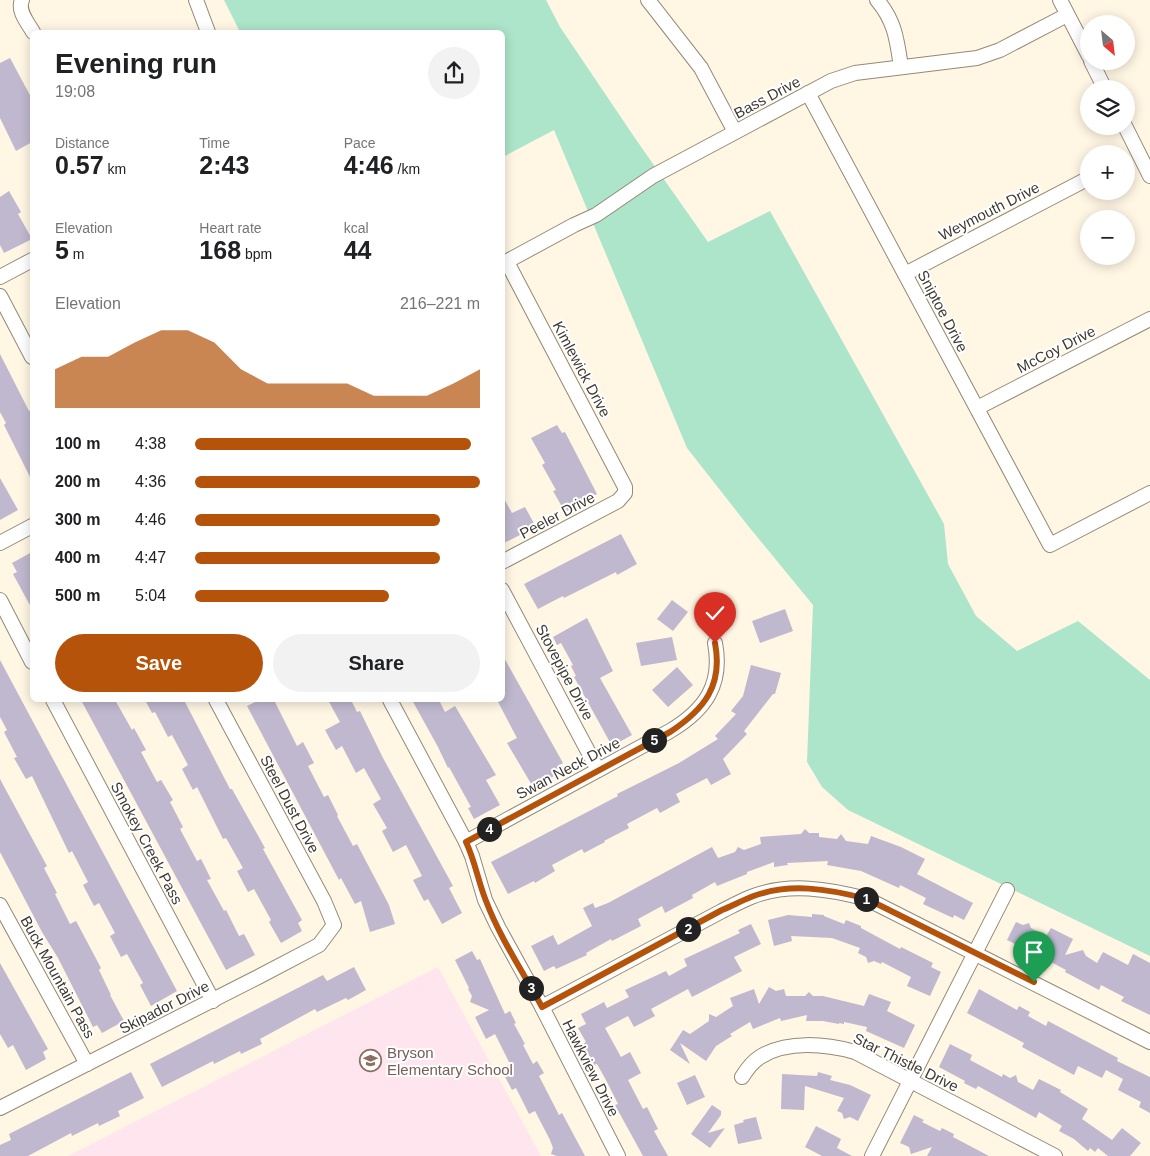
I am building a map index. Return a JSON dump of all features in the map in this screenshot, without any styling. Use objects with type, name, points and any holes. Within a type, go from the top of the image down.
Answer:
[{"type":"street","points":[[22,0],[21,10],[32,30]]},
{"type":"street","points":[[196,0],[207,30]]},
{"type":"street","points":[[648,0],[698,64],[735,132]]},
{"type":"street","points":[[877,0],[888,15],[895,30],[901,67]]},
{"type":"street","points":[[1060,0],[1080,39]]},
{"type":"street","name":"Bass Drive","points":[[505,263],[596,215],[645,181],[842,77],[855,73],[989,55],[1067,15]]},
{"type":"street","name":"Sniptoe Drive","points":[[808,94],[1050,545],[1150,493]]},
{"type":"street","points":[[1135,159],[1150,176]]},
{"type":"street","name":"Weymouth Drive","points":[[904,274],[1080,183]]},
{"type":"street","points":[[0,277],[30,261]]},
{"type":"street","name":"Kimlewick Drive","points":[[505,263],[623,482],[625,493]]},
{"type":"street","points":[[0,296],[30,353]]},
{"type":"street","name":"McCoy Drive","points":[[977,408],[1150,319]]},
{"type":"street","name":"Peeler Drive","points":[[505,560],[618,501],[625,493]]},
{"type":"street","points":[[0,543],[30,527]]},
{"type":"street","name":"Stovepipe Drive","points":[[505,596],[598,770]]},
{"type":"street","points":[[0,600],[30,658]]},
{"type":"street","name":"Swan Neck Drive","points":[[466,842],[670,732],[691,717],[708,697],[714,684],[718,666],[715,643]]},
{"type":"street","name":"Smokey Creek Pass","points":[[54,702],[213,1001]]},
{"type":"street","name":"Steel Dust Drive","points":[[217,702],[324,901],[334,925]]},
{"type":"street","name":"Hawkview Drive","points":[[391,702],[466,842],[485,900],[498,927],[542,1007],[618,1156]]},
{"type":"street","points":[[542,1007],[722,910],[752,897],[780,890],[810,888],[839,892],[867,899],[1150,1042]]},
{"type":"street","points":[[872,1156],[1007,890]]},
{"type":"street","name":"Buck Mountain Pass","points":[[0,905],[87,1064]]},
{"type":"street","name":"Skipador Drive","points":[[0,1108],[213,1001],[319,945],[334,925]]},
{"type":"street","name":"Star Thistle Drive","points":[[742,1077],[750,1065],[759,1057],[771,1051],[784,1047],[837,1047],[855,1052],[1055,1156]]},
{"type":"shaded area","name":"Bryson Elementary School","points":[[438,967],[541,1156],[68,1156]]},
{"type":"green space","points":[[224,0],[546,0],[560,27],[708,242],[770,211],[944,524],[948,564],[976,616],[1017,651],[1078,621],[1150,680],[1150,956],[848,810],[822,787],[807,762],[813,605],[687,448],[554,130],[505,156],[505,30],[239,30]]},
{"type":"building","points":[[10,58],[30,95],[30,143],[16,151],[0,118],[0,63]]},
{"type":"building","points":[[9,191],[21,212],[18,214],[30,235],[30,240],[4,253],[0,245],[0,197]]},
{"type":"building","points":[[0,354],[30,410],[30,477],[4,425],[6,423],[0,412]]},
{"type":"building","points":[[557,425],[562,433],[565,432],[597,494],[565,512],[553,491],[556,490],[542,465],[545,463],[531,438]]},
{"type":"building","points":[[0,478],[18,510],[0,520]]},
{"type":"building","points":[[505,500],[512,513],[525,507],[536,527],[505,542]]},
{"type":"building","points":[[621,534],[637,564],[617,575],[616,572],[538,609],[524,584]]},
{"type":"building","points":[[30,553],[30,605],[13,574],[17,572],[12,563]]},
{"type":"building","points":[[672,600],[688,612],[673,631],[657,619]]},
{"type":"building","points":[[785,609],[793,631],[760,643],[752,621]]},
{"type":"building","points":[[587,618],[613,671],[600,678],[632,735],[612,746],[574,677],[576,676],[571,666],[573,665],[561,643],[557,645],[553,637]]},
{"type":"building","points":[[672,637],[677,660],[641,666],[636,643]]},
{"type":"building","points":[[505,659],[563,763],[560,765],[564,771],[533,787],[507,743],[517,738],[498,702],[505,702]]},
{"type":"building","points":[[0,660],[177,991],[151,1006],[140,985],[143,983],[127,954],[121,957],[110,936],[115,933],[99,903],[94,906],[83,885],[88,882],[72,851],[69,853],[32,776],[26,779],[14,758],[17,757],[4,732],[7,730],[0,717]]},
{"type":"building","points":[[751,665],[781,673],[775,694],[773,694],[744,731],[747,734],[723,759],[731,774],[711,785],[707,778],[676,794],[680,802],[660,813],[657,808],[627,824],[629,828],[584,853],[582,849],[552,865],[555,871],[535,883],[534,881],[508,894],[491,862],[679,763],[718,739],[715,736],[736,714],[731,711],[743,696]]},
{"type":"building","points":[[677,667],[693,685],[668,707],[652,690]]},
{"type":"building","points":[[82,702],[116,702],[146,750],[141,752],[157,782],[161,780],[173,800],[170,802],[183,827],[180,829],[197,861],[201,859],[211,879],[207,880],[224,911],[226,910],[239,936],[244,934],[255,955],[226,970]]},
{"type":"building","points":[[146,702],[185,702],[230,789],[232,789],[265,848],[263,849],[302,920],[298,923],[302,931],[281,943],[254,889],[248,892],[237,871],[243,868],[226,838],[223,839],[197,787],[193,790],[182,769],[188,765],[172,735],[168,737],[155,712],[152,713]]},
{"type":"building","points":[[255,702],[275,702],[297,746],[303,742],[314,763],[308,766],[324,797],[328,795],[353,846],[357,844],[389,905],[395,924],[370,932],[361,901],[355,904],[341,878],[339,880],[247,706]]},
{"type":"building","points":[[329,702],[352,702],[357,712],[360,711],[383,758],[453,886],[449,888],[462,913],[442,924],[428,899],[424,901],[413,880],[422,876],[406,845],[393,852],[382,831],[387,828],[373,804],[381,799],[364,768],[356,773],[342,746],[336,750],[325,730],[340,722]]},
{"type":"building","points":[[413,702],[440,702],[445,712],[455,706],[496,775],[486,780],[500,805],[474,819],[468,808],[471,807]]},
{"type":"building","points":[[0,779],[47,866],[44,868],[70,924],[76,921],[101,968],[99,970],[124,1021],[102,1033],[97,1025],[93,1027],[0,852]]},
{"type":"building","points":[[805,829],[809,833],[819,833],[819,837],[837,839],[841,834],[846,841],[868,844],[871,836],[901,847],[925,859],[917,874],[973,903],[964,920],[954,915],[953,918],[923,904],[926,898],[900,885],[899,888],[861,871],[827,865],[828,861],[787,863],[788,865],[774,867],[774,862],[717,886],[715,882],[692,895],[693,898],[665,913],[662,906],[638,919],[641,926],[612,941],[611,939],[586,953],[587,955],[556,969],[554,966],[544,971],[531,946],[553,935],[558,945],[592,926],[583,908],[593,903],[595,908],[608,903],[712,847],[718,858],[735,852],[738,847],[744,850],[761,844],[760,837],[801,834]]},
{"type":"building","points":[[812,914],[824,915],[844,924],[846,920],[861,926],[861,928],[900,949],[901,947],[933,963],[931,967],[941,972],[930,996],[907,986],[911,977],[882,962],[881,964],[874,961],[868,963],[866,957],[858,953],[860,948],[832,938],[791,936],[792,941],[774,946],[768,920],[788,915],[812,917]]},
{"type":"building","points":[[1016,922],[1023,925],[1029,923],[1031,928],[1046,936],[1051,928],[1073,939],[1065,955],[1083,950],[1086,956],[1097,963],[1103,952],[1128,965],[1133,954],[1150,963],[1150,1015],[1121,1001],[1124,997],[1101,985],[1099,990],[1049,961],[1048,964],[1015,948],[1017,945],[1007,940]]},
{"type":"building","points":[[751,924],[761,944],[734,957],[742,971],[692,997],[688,989],[651,1009],[655,1016],[634,1027],[628,1016],[605,1028],[621,1057],[630,1052],[641,1073],[628,1080],[643,1109],[647,1107],[658,1129],[654,1131],[668,1156],[643,1156],[615,1105],[618,1104],[606,1080],[597,1064],[594,1065],[583,1044],[586,1042],[578,1028],[586,1024],[581,1014],[604,1002],[607,1008],[629,997],[625,990],[666,971],[669,976],[687,966],[684,959],[740,933],[738,930]]},
{"type":"building","points":[[472,951],[477,960],[480,959],[505,1014],[510,1011],[516,1023],[514,1024],[525,1044],[523,1045],[533,1064],[537,1061],[544,1073],[539,1076],[559,1115],[562,1113],[585,1156],[557,1156],[551,1154],[553,1148],[535,1111],[529,1114],[516,1088],[512,1090],[501,1069],[510,1064],[495,1034],[486,1039],[475,1017],[489,1010],[470,1002],[472,996],[455,960]]},
{"type":"building","points":[[0,963],[48,1049],[43,1052],[46,1059],[26,1070],[13,1045],[8,1048],[0,1034]]},
{"type":"building","points":[[354,967],[366,990],[348,1000],[346,998],[317,1012],[315,1009],[260,1039],[262,1044],[241,1054],[240,1051],[214,1064],[213,1061],[162,1087],[150,1064],[323,975],[327,981]]},
{"type":"building","points":[[769,987],[776,991],[784,989],[786,996],[805,996],[809,992],[813,996],[823,996],[864,1006],[869,994],[891,1002],[887,1011],[915,1025],[904,1048],[866,1031],[867,1027],[844,1022],[844,1024],[839,1024],[823,1021],[806,1021],[807,1015],[781,1021],[780,1018],[753,1029],[750,1022],[730,1034],[732,1036],[716,1046],[706,1061],[680,1043],[690,1064],[670,1050],[683,1030],[690,1034],[709,1021],[709,1014],[716,1017],[733,1006],[730,998],[754,989],[759,1004]]},
{"type":"building","points":[[979,989],[1017,1010],[1019,1006],[1030,1012],[1028,1016],[1046,1026],[1048,1021],[1118,1058],[1117,1061],[1150,1077],[1150,1113],[1139,1107],[1141,1102],[1118,1090],[1123,1079],[1106,1070],[1102,1078],[1078,1066],[1074,1075],[1022,1047],[1024,1043],[967,1013]]},
{"type":"building","points":[[950,1044],[972,1055],[970,1060],[1002,1077],[1003,1074],[1010,1078],[1016,1075],[1018,1082],[1033,1090],[1039,1079],[1061,1090],[1060,1092],[1088,1109],[1082,1119],[1112,1140],[1122,1128],[1141,1143],[1130,1156],[1108,1156],[1098,1148],[1095,1152],[1090,1148],[1088,1151],[1074,1139],[1059,1131],[1062,1126],[1039,1112],[1036,1118],[978,1086],[976,1089],[964,1083],[965,1081],[939,1067]]},
{"type":"building","points":[[131,1072],[144,1098],[118,1111],[120,1116],[99,1126],[98,1123],[72,1136],[71,1133],[28,1156],[0,1156],[0,1145],[11,1140],[9,1134]]},
{"type":"building","points":[[818,1072],[832,1076],[830,1080],[850,1085],[871,1095],[858,1121],[850,1117],[844,1119],[842,1113],[837,1111],[844,1098],[805,1086],[804,1110],[781,1109],[782,1074],[817,1076]]},
{"type":"building","points":[[695,1075],[705,1097],[687,1105],[677,1083]]},
{"type":"building","points":[[712,1105],[721,1111],[721,1115],[708,1133],[725,1128],[710,1148],[691,1134]]},
{"type":"building","points":[[914,1115],[924,1120],[922,1122],[940,1131],[942,1128],[954,1134],[953,1137],[989,1156],[927,1156],[932,1147],[911,1154],[909,1147],[900,1143]]},
{"type":"building","points":[[756,1117],[762,1139],[738,1144],[734,1125],[744,1122],[743,1120]]},
{"type":"building","points":[[816,1126],[841,1139],[837,1148],[852,1156],[822,1156],[805,1147]]},
{"type":"place","name":"Bryson Elementary School","points":[[371,1061]]},
{"type":"route","points":[[715,643],[718,666],[714,684],[708,697],[691,717],[670,732],[466,842],[485,900],[542,1007],[722,910],[752,897],[780,890],[810,888],[839,892],[867,899],[1034,982]]}]
